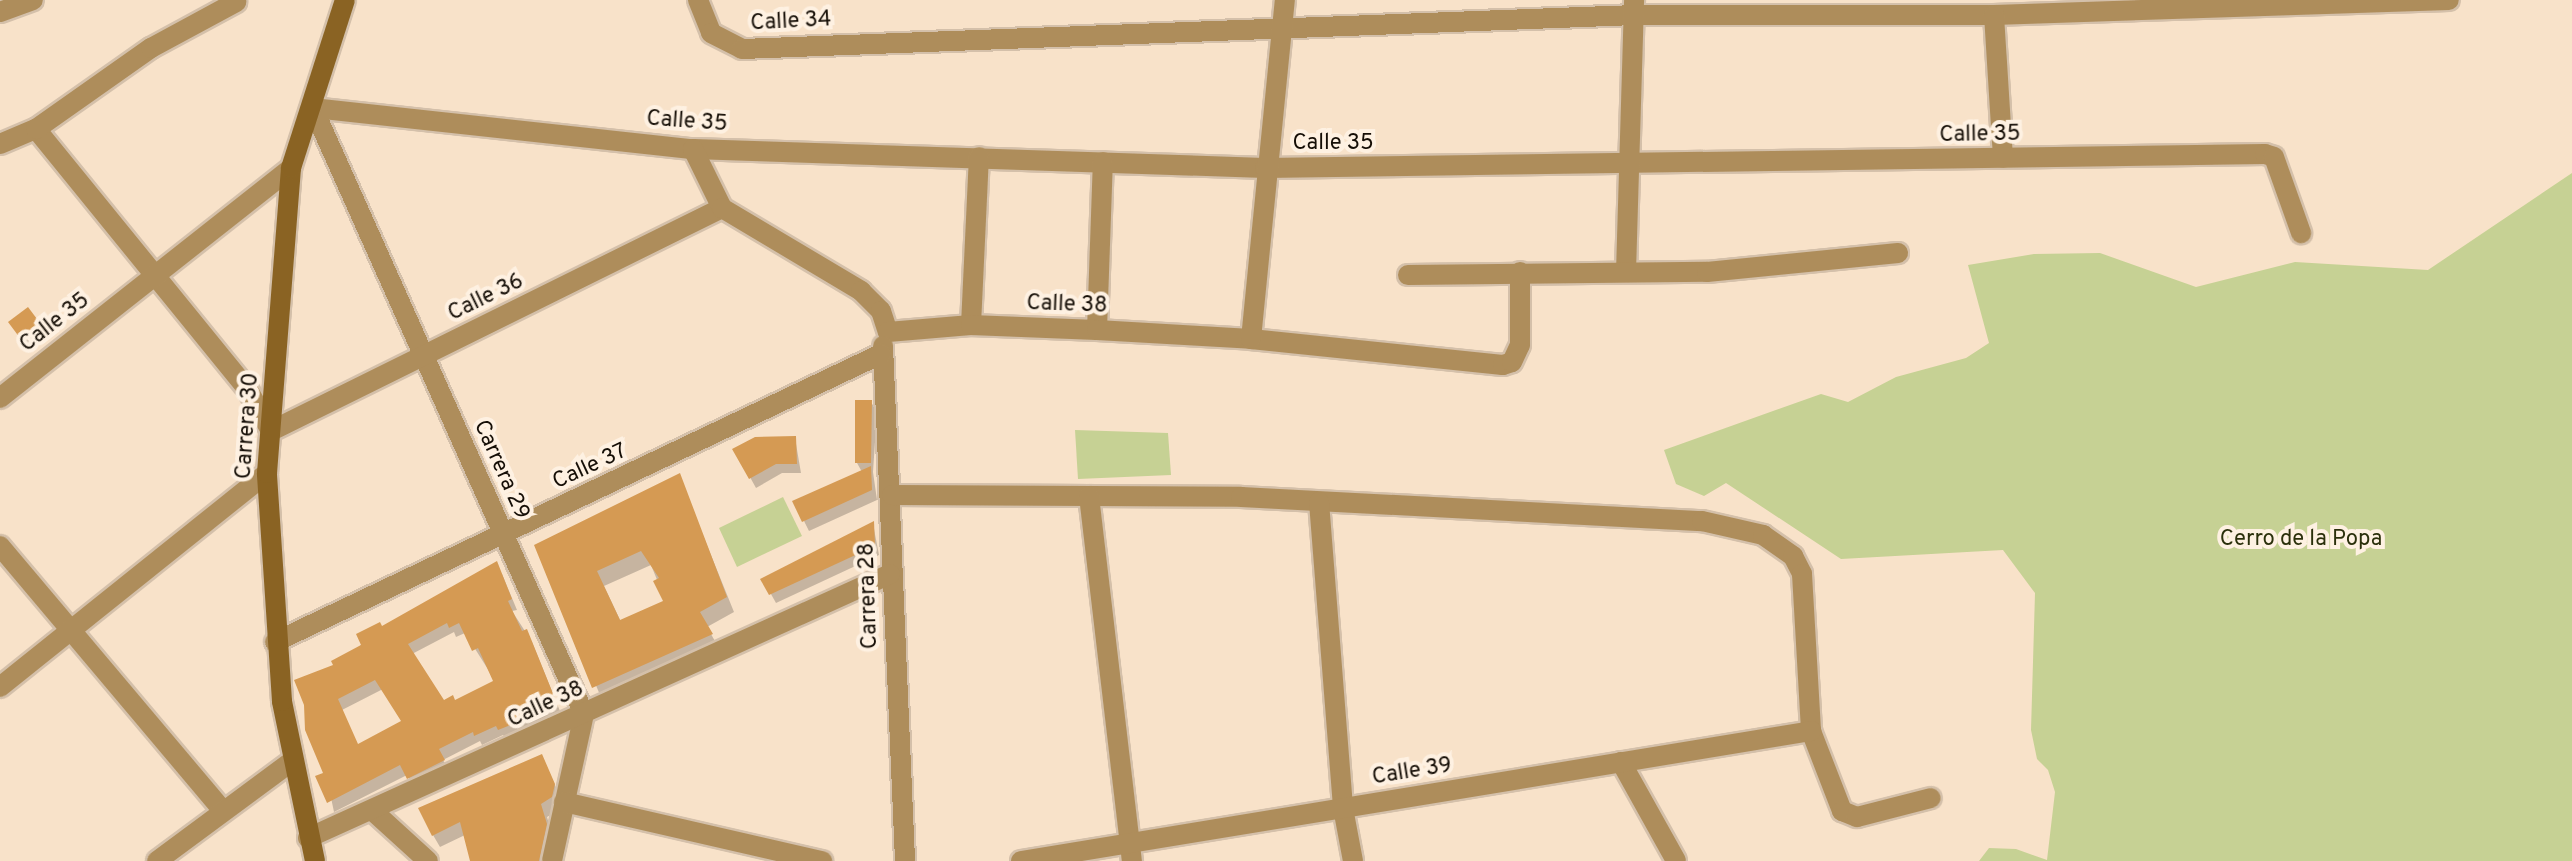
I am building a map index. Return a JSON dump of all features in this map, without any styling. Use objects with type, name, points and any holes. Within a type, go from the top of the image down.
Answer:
[{"type":"main road","name":"Carrera 30","points":[[315,861],[292,761],[275,642],[267,473],[291,168],[313,108],[345,0]]},
{"type":"street","points":[[0,12],[33,0]]},
{"type":"street","name":"Calle 34","points":[[698,0],[711,33],[742,49],[1634,7],[1994,15],[2056,6],[2449,0]]},
{"type":"street","points":[[1251,339],[1265,168],[1285,0]]},
{"type":"street","points":[[0,144],[36,129],[151,48],[236,2]]},
{"type":"street","points":[[1626,272],[1634,7]]},
{"type":"street","points":[[1994,15],[2003,158]]},
{"type":"street","name":"Calle 35","points":[[313,108],[693,149],[1265,168],[1629,166],[2265,154],[2278,165],[2301,233]]},
{"type":"street","name":"Carrera 29","points":[[313,108],[584,714]]},
{"type":"street","points":[[36,129],[248,390],[271,431]]},
{"type":"street","points":[[693,149],[722,208],[861,291],[881,311],[888,332]]},
{"type":"street","points":[[971,325],[979,157]]},
{"type":"street","points":[[1097,330],[1103,162]]},
{"type":"street","name":"Calle 35","points":[[0,398],[291,168]]},
{"type":"street","name":"Calle 36","points":[[271,431],[722,208]]},
{"type":"street","points":[[1408,275],[1707,272],[1898,253]]},
{"type":"street","name":"Calle 38","points":[[888,332],[971,325],[1097,330],[1251,339],[1503,365],[1518,355],[1520,272]]},
{"type":"street","name":"Carrera 28","points":[[888,332],[881,354],[892,495],[890,574],[905,861]]},
{"type":"street","name":"Calle 37","points":[[275,642],[881,354]]},
{"type":"street","points":[[0,687],[267,473]]},
{"type":"street","points":[[892,495],[1319,502],[1702,521],[1763,535],[1793,556],[1802,574],[1811,731],[1849,817],[1931,798]]},
{"type":"street","points":[[1089,496],[1131,852]]},
{"type":"street","points":[[1319,502],[1343,808],[1353,861]]},
{"type":"street","points":[[0,546],[223,811]]},
{"type":"street","name":"Calle 38","points":[[308,838],[890,574]]},
{"type":"street","points":[[552,861],[584,714]]},
{"type":"street","name":"Calle 39","points":[[1021,861],[1131,852],[1343,808],[1811,731]]},
{"type":"street","points":[[157,861],[292,761]]},
{"type":"street","points":[[1621,762],[1676,861]]},
{"type":"street","points":[[564,802],[766,855],[822,861]]},
{"type":"street","points":[[373,811],[428,861]]},
{"type":"green space","name":"Cerro de la Popa","points":[[2572,173],[2572,861],[1979,861],[1989,848],[2016,849],[2047,860],[2055,792],[2048,770],[2037,759],[2031,730],[2035,593],[2003,550],[1841,559],[1726,483],[1704,496],[1676,484],[1664,450],[1821,394],[1848,402],[1896,377],[1966,358],[1989,343],[1968,265],[2034,254],[2100,253],[2196,287],[2295,262],[2428,270]]},
{"type":"green space","points":[[1075,430],[1168,433],[1171,475],[1078,479]]},
{"type":"green space","points":[[783,497],[802,536],[737,567],[719,528]]},
{"type":"building","points":[[28,307],[43,327],[23,342],[8,322]]},
{"type":"building","points":[[855,400],[872,400],[871,463],[855,463]]},
{"type":"building","points":[[796,436],[797,464],[776,464],[749,479],[732,449],[755,437]]},
{"type":"building","points":[[871,466],[872,490],[802,522],[792,501]]},
{"type":"building","points":[[680,473],[727,597],[700,612],[713,634],[592,688],[534,545]],"holes":[[[641,551],[659,578],[653,581],[663,601],[620,620],[597,571]]]},
{"type":"building","points":[[874,521],[875,546],[769,595],[760,579]]},
{"type":"building","points":[[497,561],[512,599],[508,601],[522,631],[527,629],[558,706],[498,730],[496,726],[474,736],[473,732],[439,749],[445,760],[407,779],[400,765],[327,803],[315,776],[323,773],[305,730],[304,705],[294,680],[333,665],[331,661],[361,645],[356,634],[380,622],[382,626]],"holes":[[[447,623],[449,628],[459,623],[472,651],[478,648],[493,681],[455,700],[453,695],[444,700],[408,644]],[[375,680],[401,721],[358,744],[338,699]]]},
{"type":"building","points":[[542,754],[555,784],[552,797],[541,804],[547,824],[539,861],[470,861],[460,822],[432,836],[418,808]]}]
